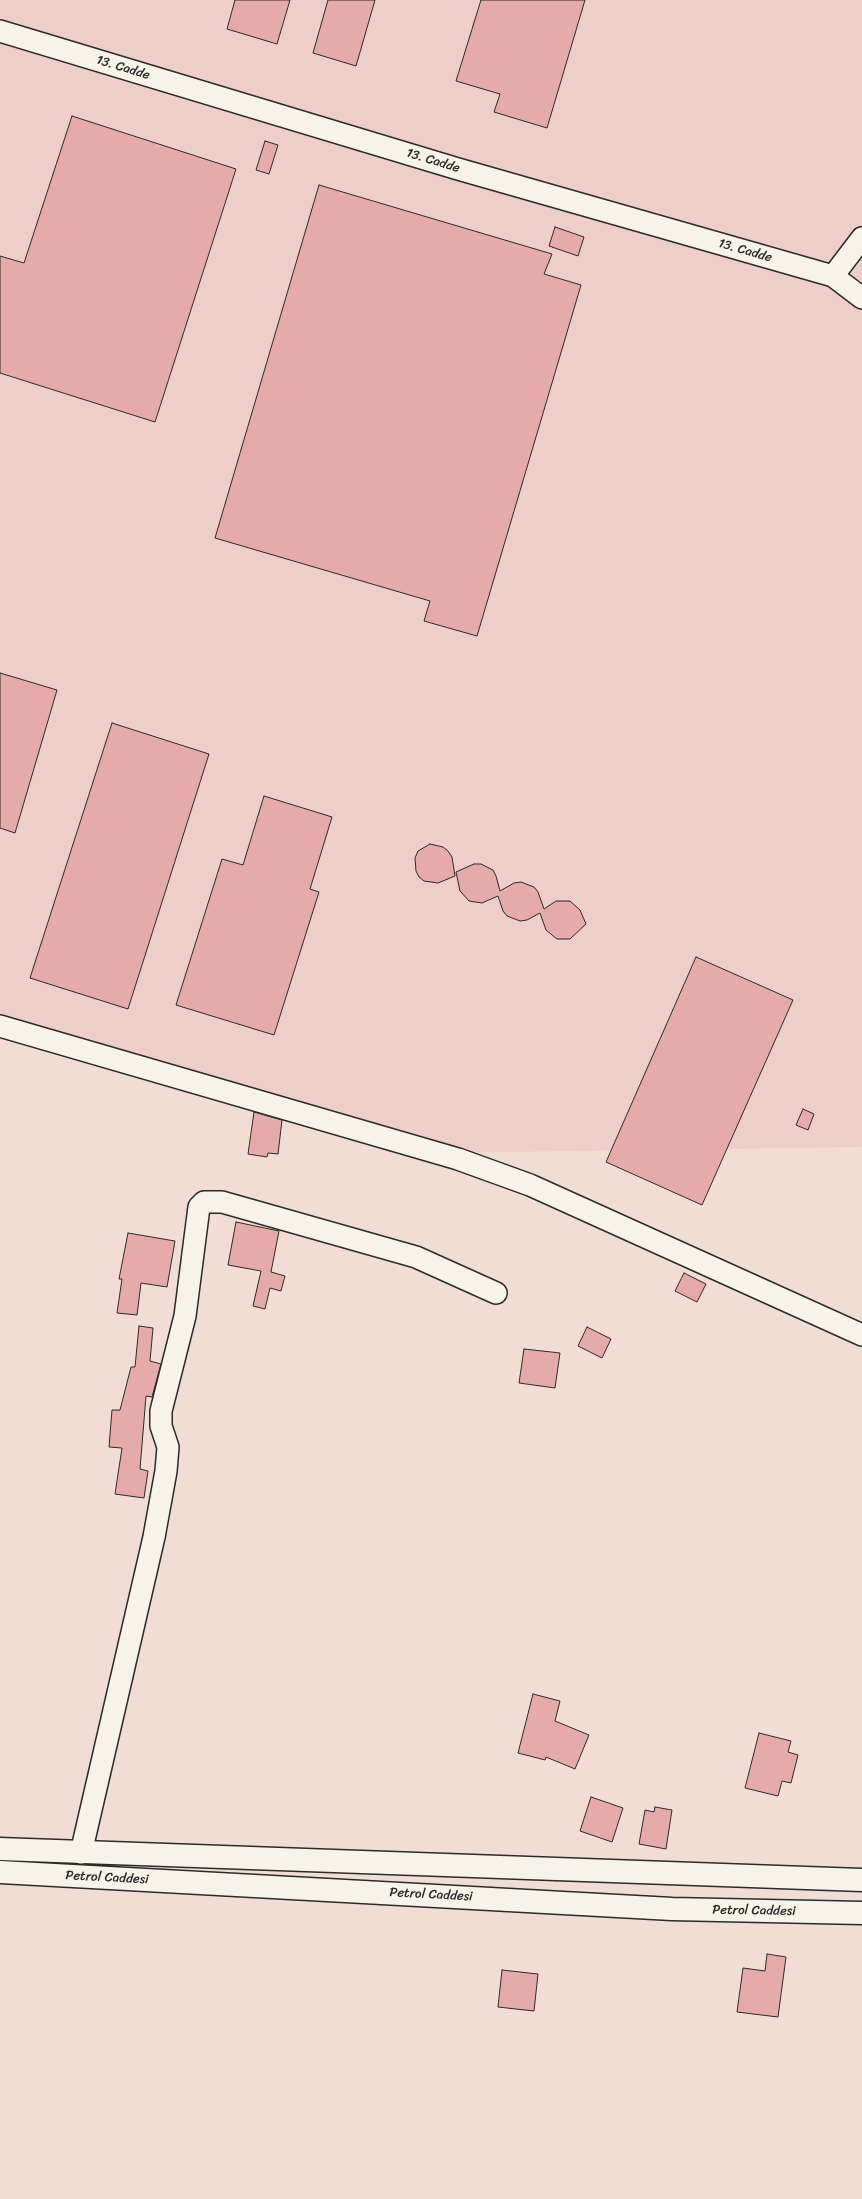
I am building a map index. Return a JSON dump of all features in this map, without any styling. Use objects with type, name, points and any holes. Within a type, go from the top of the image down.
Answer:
[{"type":"main road","name":"Petrol Caddesi","points":[[0,1849],[862,1880]]},
{"type":"main road","name":"Petrol Caddesi","points":[[0,1872],[672,1909],[862,1913]]},
{"type":"street","name":"13. Cadde","points":[[0,31],[458,169],[833,276],[862,298]]},
{"type":"street","points":[[833,276],[862,238]]},
{"type":"street","points":[[0,1026],[458,1159],[530,1185],[862,1335]]},
{"type":"street","points":[[81,1853],[154,1537],[168,1447],[161,1426],[161,1411],[185,1316],[199,1207],[204,1202],[222,1202],[416,1257],[496,1293]]},
{"type":"shaded area","points":[[0,0],[862,0],[862,1147],[435,1153],[0,1020]]},
{"type":"building","points":[[235,0],[290,0],[277,44],[227,29]]},
{"type":"building","points":[[328,0],[375,0],[356,66],[313,53]]},
{"type":"building","points":[[481,0],[585,0],[547,128],[494,112],[500,94],[456,81]]},
{"type":"building","points":[[72,116],[236,169],[155,422],[0,373],[0,256],[24,263]]},
{"type":"building","points":[[265,141],[278,145],[269,174],[256,170]]},
{"type":"building","points":[[319,185],[552,254],[544,274],[581,285],[477,636],[424,621],[430,601],[215,538]]},
{"type":"building","points":[[555,227],[584,237],[578,256],[549,246]]},
{"type":"building","points":[[0,673],[57,690],[15,833],[0,828]]},
{"type":"building","points":[[112,723],[209,754],[128,1009],[30,978]]},
{"type":"building","points":[[264,796],[332,817],[310,889],[319,892],[274,1035],[176,1005],[222,859],[243,865]]},
{"type":"building","points":[[430,844],[443,847],[448,851],[452,857],[455,876],[438,883],[424,881],[419,877],[416,871],[415,858],[418,851]]},
{"type":"building","points":[[474,864],[481,864],[493,870],[500,891],[514,883],[521,882],[534,887],[538,892],[544,909],[556,901],[570,901],[580,910],[586,924],[570,939],[557,939],[546,930],[540,913],[527,920],[520,921],[507,916],[503,911],[498,896],[482,903],[469,901],[460,891],[456,872]]},
{"type":"building","points":[[696,957],[793,1000],[702,1205],[606,1162]]},
{"type":"building","points":[[803,1109],[814,1114],[808,1130],[796,1125]]},
{"type":"building","points":[[254,1112],[282,1120],[278,1154],[268,1153],[267,1157],[248,1154]]},
{"type":"building","points":[[236,1222],[279,1231],[271,1272],[285,1276],[281,1291],[270,1288],[265,1309],[253,1306],[261,1271],[228,1265]]},
{"type":"building","points":[[128,1233],[175,1241],[167,1287],[141,1283],[137,1315],[117,1313],[122,1279],[119,1279]]},
{"type":"building","points":[[684,1273],[706,1284],[697,1302],[675,1291]]},
{"type":"building","points":[[139,1326],[153,1328],[150,1361],[161,1364],[152,1397],[146,1396],[140,1469],[148,1471],[144,1498],[115,1494],[122,1448],[109,1447],[112,1410],[120,1410],[131,1367],[135,1367]]},
{"type":"building","points":[[587,1327],[611,1339],[602,1358],[578,1346]]},
{"type":"building","points":[[524,1349],[560,1353],[555,1388],[519,1383]]},
{"type":"building","points":[[533,1694],[560,1701],[555,1721],[589,1735],[575,1769],[546,1757],[545,1760],[518,1753]]},
{"type":"building","points":[[759,1733],[791,1741],[788,1752],[798,1755],[791,1783],[782,1781],[778,1796],[745,1788]]},
{"type":"building","points":[[591,1797],[623,1808],[612,1842],[580,1831]]},
{"type":"building","points":[[655,1807],[672,1810],[666,1849],[639,1844],[645,1810],[654,1812]]},
{"type":"building","points":[[767,1954],[786,1957],[778,2017],[737,2012],[743,1968],[765,1971]]},
{"type":"building","points":[[502,1970],[538,1974],[534,2011],[498,2007]]}]
